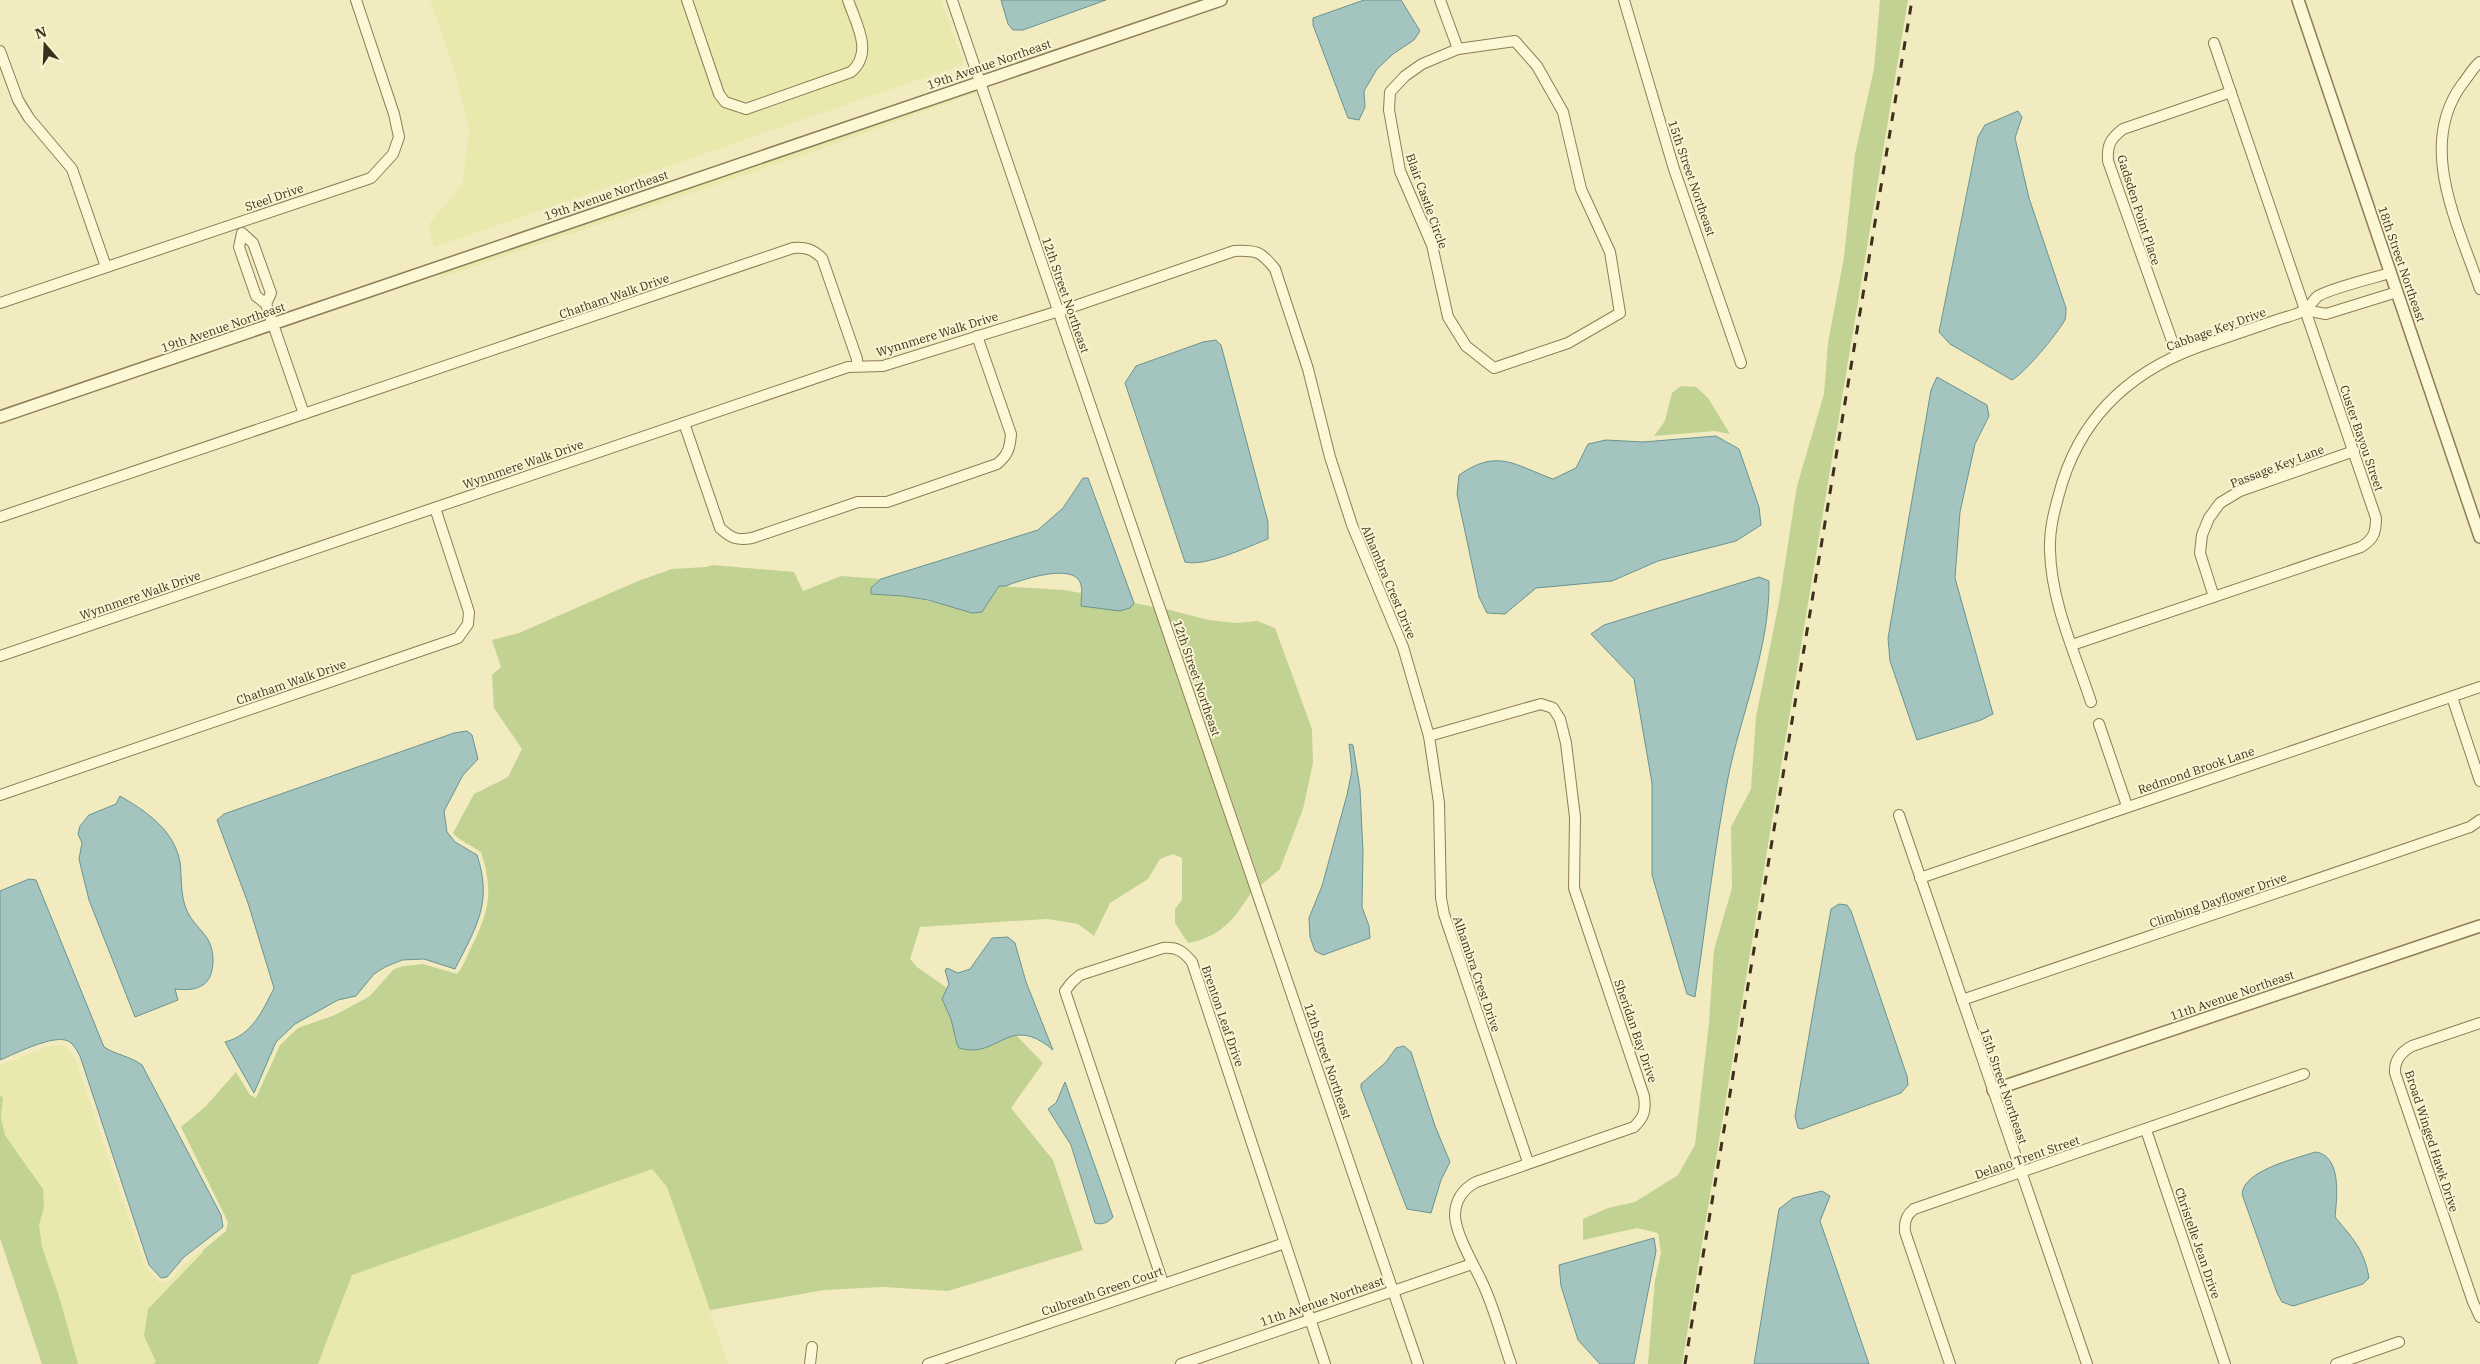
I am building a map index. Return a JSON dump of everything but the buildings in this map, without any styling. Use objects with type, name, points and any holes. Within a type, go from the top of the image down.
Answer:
[{"type":"street","name":"Steel Drive","points":[[0,303],[371,178],[394,154],[399,138],[394,114],[356,0]]},
{"type":"street","points":[[687,0],[719,94],[725,102],[746,109],[851,72],[859,66],[863,57],[864,45],[848,0]]},
{"type":"street","name":"12th Street Northeast","points":[[952,0],[1418,1364]]},
{"type":"street","name":"19th Avenue Northeast","points":[[0,417],[1221,0]]},
{"type":"street","points":[[1440,0],[1458,49]]},
{"type":"street","name":"15th Street Northeast","points":[[1624,0],[1674,169],[1741,363]]},
{"type":"street","name":"18th Street Northeast","points":[[2298,0],[2480,536]]},
{"type":"street","name":"Blair Castle Circle","points":[[1515,41],[1537,66],[1563,112],[1581,189],[1610,252],[1620,312],[1568,343],[1494,368],[1466,346],[1448,317],[1432,244],[1400,171],[1388,110],[1390,92],[1405,76],[1422,64],[1458,49],[1515,41]]},
{"type":"street","name":"Custer Bayou Street","points":[[2072,645],[2361,547],[2371,541],[2376,530],[2376,518],[2354,451],[2214,43]]},
{"type":"street","points":[[0,51],[18,100],[29,118],[72,169],[106,267]]},
{"type":"street","points":[[2480,62],[2452,98],[2443,128],[2441,160],[2445,185],[2480,289]]},
{"type":"street","name":"Gadsden Point Place","points":[[2177,355],[2108,161],[2107,146],[2113,136],[2123,129],[2231,92]]},
{"type":"street","points":[[238,222],[242,233],[253,243],[271,293],[266,304]]},
{"type":"street","points":[[242,233],[239,247],[256,296],[266,304],[304,414]]},
{"type":"street","name":"Chatham Walk Drive","points":[[0,518],[793,248],[805,247],[814,250],[822,258],[857,359],[857,366]]},
{"type":"street","name":"Alhambra Crest Drive","points":[[1058,310],[1078,305],[1234,251],[1255,250],[1266,257],[1275,268],[1297,331],[1338,483],[1352,525],[1403,647],[1429,736],[1440,802],[1441,898],[1444,914],[1528,1162]]},
{"type":"street","name":"Cabbage Key Drive","points":[[2091,702],[2059,608],[2053,579],[2050,548],[2054,512],[2063,477],[2074,450],[2087,428],[2108,402],[2139,377],[2177,355],[2305,310],[2318,296],[2390,273]]},
{"type":"street","name":"Cabbage Key Drive","points":[[2305,310],[2326,314],[2397,292]]},
{"type":"street","name":"Wynnmere Walk Drive","points":[[0,656],[857,366],[883,366],[1058,310]]},
{"type":"street","points":[[684,423],[720,528],[730,537],[741,540],[752,538],[858,502],[887,502],[997,464],[1006,457],[1010,447],[1011,434],[976,336]]},
{"type":"street","name":"Passage Key Lane","points":[[2214,597],[2200,553],[2202,535],[2209,518],[2220,503],[2240,491],[2354,451]]},
{"type":"street","name":"Chatham Walk Drive","points":[[0,795],[458,638],[468,624],[469,612],[435,508]]},
{"type":"street","name":"Redmond Brook Lane","points":[[1920,878],[2480,687]]},
{"type":"street","points":[[2452,697],[2480,781]]},
{"type":"street","name":"Sheridan Bay Drive","points":[[1429,736],[1541,704],[1552,708],[1560,719],[1566,743],[1575,817],[1574,888],[1644,1096],[1646,1110],[1643,1118],[1634,1127],[1528,1162],[1465,1188],[1456,1206],[1455,1218],[1472,1264],[1482,1280],[1511,1364]]},
{"type":"street","points":[[2099,724],[2127,806]]},
{"type":"street","name":"15th Street Northeast","points":[[1899,815],[2087,1364]]},
{"type":"street","name":"Climbing Dayflower Drive","points":[[1962,1000],[2470,827],[2480,820]]},
{"type":"street","name":"11th Avenue Northeast","points":[[1992,1090],[2480,926]]},
{"type":"street","name":"Brenton Leaf Drive","points":[[1163,1283],[1066,992],[1072,982],[1080,975],[1163,948],[1176,948],[1185,953],[1192,962],[1326,1364]]},
{"type":"street","name":"Broad Winged Hawk Drive","points":[[2480,1023],[2404,1050],[2395,1066],[2395,1073],[2463,1275],[2480,1317]]},
{"type":"street","name":"Delano Trent Street","points":[[1950,1364],[1905,1232],[1904,1224],[1908,1214],[1914,1209],[2304,1074]]},
{"type":"street","name":"Christelle Jean Drive","points":[[2146,1130],[2225,1364]]},
{"type":"street","name":"Culbreath Green Court","points":[[928,1364],[1285,1243]]},
{"type":"street","name":"11th Avenue Northeast","points":[[1181,1364],[1472,1264]]},
{"type":"street","points":[[2336,1364],[2399,1342]]},
{"type":"street","points":[[810,1364],[812,1347]]},
{"type":"green space","points":[[430,0],[941,0],[964,64],[434,247],[428,225],[462,185],[469,131],[455,72]]},
{"type":"green space","points":[[1880,0],[1908,0],[1682,1364],[1648,1364],[1655,1280],[1661,1253],[1658,1233],[1637,1228],[1583,1240],[1583,1219],[1608,1208],[1635,1202],[1678,1175],[1695,1145],[1709,1023],[1714,950],[1732,888],[1731,827],[1751,789],[1756,717],[1779,602],[1797,486],[1824,394],[1828,343],[1844,257],[1855,154],[1874,69]]},
{"type":"green space","points":[[977,89],[978,92],[810,153],[440,278],[438,274]]},
{"type":"green space","points":[[1681,386],[1696,387],[1708,398],[1730,434],[1715,431],[1654,436],[1665,421],[1672,393]]},
{"type":"green space","points":[[713,565],[794,572],[803,591],[841,576],[881,579],[871,588],[871,594],[903,596],[982,612],[999,586],[1064,590],[1081,593],[1082,605],[1118,609],[1130,608],[1134,603],[1154,607],[1251,893],[1245,902],[1226,926],[1209,936],[1188,943],[1175,923],[1175,909],[1182,900],[1182,858],[1173,854],[1160,859],[1148,879],[1110,903],[1094,936],[1078,924],[1047,919],[920,927],[910,959],[917,967],[947,988],[942,999],[951,1019],[957,1044],[989,1046],[994,1042],[1016,1035],[1043,1063],[1011,1108],[1053,1160],[1083,1250],[948,1291],[883,1287],[824,1290],[710,1310],[667,1187],[652,1169],[352,1275],[318,1364],[153,1364],[156,1362],[144,1336],[148,1309],[203,1250],[226,1231],[228,1222],[181,1127],[205,1107],[236,1072],[250,1095],[256,1098],[280,1045],[298,1028],[335,1015],[370,996],[394,969],[423,964],[457,974],[463,965],[482,924],[488,902],[488,891],[481,852],[453,833],[474,794],[508,777],[522,749],[494,708],[492,675],[501,667],[492,640],[519,633],[638,581],[672,569]]},
{"type":"green space","points":[[1166,609],[1209,620],[1236,623],[1257,621],[1275,628],[1312,729],[1313,763],[1303,809],[1280,869],[1261,885]]},
{"type":"green space","points":[[52,1045],[65,1045],[75,1058],[145,1266],[158,1282],[169,1282],[187,1261],[203,1250],[148,1309],[144,1336],[156,1362],[153,1364],[78,1364],[59,1296],[42,1247],[39,1225],[44,1207],[35,1175],[5,1135],[1,1118],[3,1098],[0,1095],[0,1065]]},
{"type":"green space","points":[[0,1095],[3,1098],[1,1118],[5,1135],[43,1189],[44,1207],[39,1225],[42,1247],[59,1296],[78,1364],[42,1364],[0,1238]]},
{"type":"green space","points":[[652,1169],[667,1187],[728,1364],[318,1364],[352,1275]]},
{"type":"water","points":[[1001,0],[1106,0],[1023,30],[1013,30],[1008,24]]},
{"type":"water","points":[[1364,0],[1401,0],[1420,31],[1414,40],[1393,54],[1377,69],[1364,91],[1365,107],[1359,120],[1348,118],[1313,25],[1313,18]]},
{"type":"water","points":[[2018,111],[2022,117],[2015,138],[2029,198],[2066,311],[2065,320],[2055,335],[2033,361],[2012,380],[1950,344],[1939,332],[1978,137],[1985,125]]},
{"type":"water","points":[[1216,340],[1221,345],[1268,522],[1268,539],[1215,559],[1194,563],[1185,562],[1125,383],[1136,366],[1203,342]]},
{"type":"water","points":[[1937,377],[1987,405],[1989,416],[1975,444],[1960,512],[1955,578],[1993,714],[1981,720],[1917,740],[1890,661],[1888,638],[1931,390]]},
{"type":"water","points":[[1716,436],[1739,449],[1759,507],[1761,525],[1736,541],[1658,561],[1612,581],[1536,588],[1505,614],[1487,613],[1479,597],[1457,494],[1459,475],[1485,462],[1496,461],[1516,464],[1553,479],[1576,468],[1588,444],[1606,440],[1643,442]]},
{"type":"water","points":[[1083,478],[1088,478],[1134,603],[1130,608],[1120,611],[1081,606],[1082,588],[1080,582],[1072,575],[1064,573],[1043,575],[1006,586],[999,586],[982,612],[972,613],[928,600],[871,594],[871,588],[881,579],[1038,530],[1063,508]]},
{"type":"water","points":[[1759,577],[1769,581],[1765,631],[1728,778],[1714,860],[1695,997],[1687,994],[1652,875],[1652,783],[1634,679],[1591,634],[1604,625]]},
{"type":"water","points":[[467,731],[472,735],[478,759],[463,775],[444,811],[447,832],[455,842],[477,855],[482,872],[483,901],[470,940],[455,969],[424,959],[402,960],[385,967],[374,974],[356,996],[338,1000],[295,1024],[276,1042],[254,1093],[225,1042],[234,1039],[249,1028],[260,1014],[274,988],[248,903],[217,820],[224,814],[454,733]]},
{"type":"water","points":[[1349,744],[1353,745],[1360,789],[1363,853],[1362,907],[1369,926],[1370,938],[1323,955],[1315,951],[1310,937],[1309,918],[1322,886],[1347,795],[1352,770]]},
{"type":"water","points":[[120,796],[149,815],[172,840],[180,862],[182,893],[187,911],[208,940],[213,957],[210,976],[203,985],[198,988],[184,990],[175,989],[178,1000],[135,1017],[89,900],[79,859],[82,843],[78,834],[80,826],[89,815],[116,804]]},
{"type":"water","points":[[29,879],[36,880],[104,1047],[142,1065],[221,1215],[223,1227],[184,1257],[167,1277],[161,1278],[149,1265],[80,1056],[74,1046],[68,1041],[53,1040],[0,1060],[0,891]]},
{"type":"water","points":[[1839,904],[1847,905],[1851,911],[1907,1076],[1908,1085],[1901,1093],[1802,1129],[1798,1128],[1795,1116],[1831,909]]},
{"type":"water","points":[[1008,937],[1015,943],[1026,982],[1053,1050],[1038,1039],[1025,1035],[1014,1036],[984,1048],[973,1050],[959,1048],[957,1044],[951,1019],[942,999],[949,984],[945,970],[947,968],[958,973],[970,969],[992,938]]},
{"type":"water","points":[[1404,1046],[1411,1052],[1435,1126],[1450,1162],[1441,1180],[1431,1213],[1407,1209],[1361,1088],[1361,1084],[1386,1062],[1396,1048]]},
{"type":"water","points":[[1065,1082],[1113,1217],[1105,1223],[1095,1223],[1071,1145],[1048,1109],[1056,1103]]},
{"type":"water","points":[[2315,1152],[2324,1155],[2334,1169],[2337,1188],[2335,1217],[2361,1252],[2369,1278],[2363,1284],[2293,1306],[2282,1302],[2277,1293],[2242,1194],[2251,1178],[2261,1172]]},
{"type":"water","points":[[1822,1191],[1830,1196],[1820,1221],[1869,1364],[1754,1364],[1779,1209],[1793,1198]]},
{"type":"water","points":[[1654,1238],[1656,1251],[1634,1364],[1600,1364],[1578,1340],[1561,1286],[1559,1265]]},
{"type":"railway","points":[[1685,1364],[1912,0]]}]
